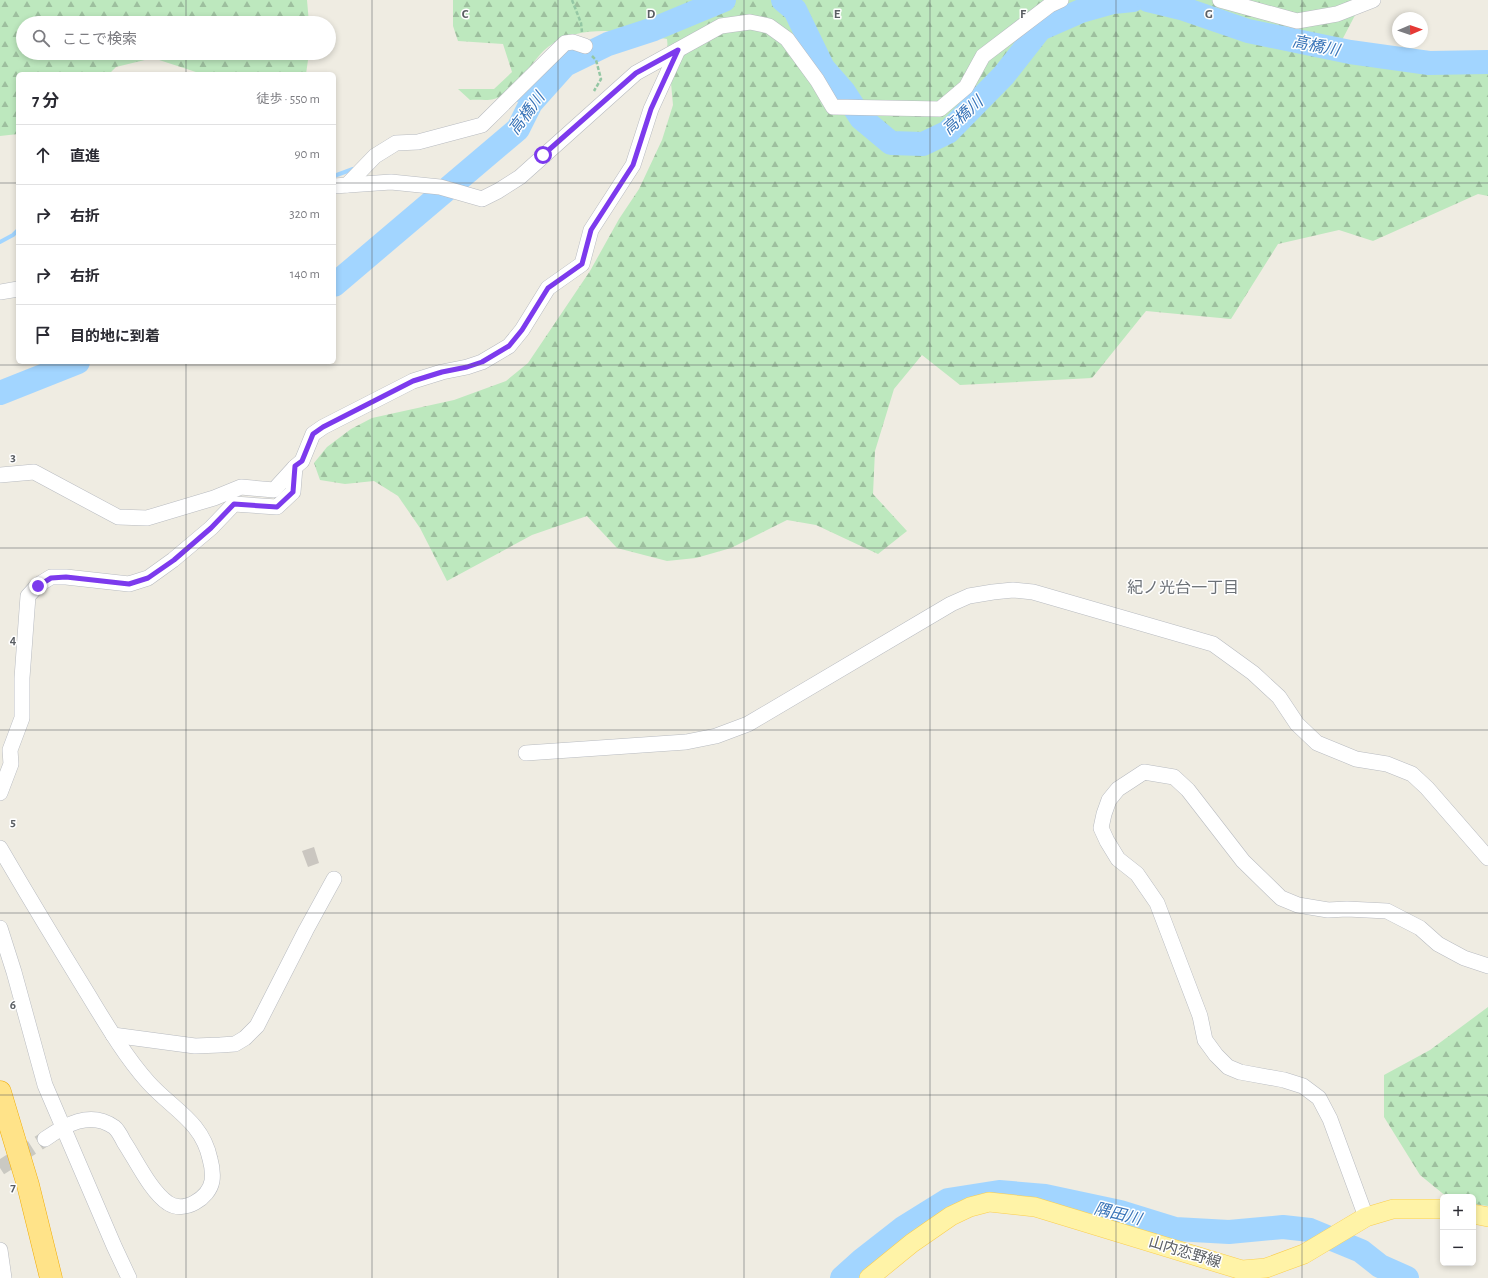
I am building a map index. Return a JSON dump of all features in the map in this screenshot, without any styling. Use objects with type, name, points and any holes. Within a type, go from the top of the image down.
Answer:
[{"type":"highway","points":[[0,1092],[28,1185],[51,1278]]},
{"type":"main road","name":"山内恋野線","points":[[869,1278],[912,1243],[951,1216],[970,1207],[989,1202],[1035,1207],[1236,1274],[1266,1268],[1304,1254],[1366,1217],[1393,1209],[1440,1209]]},
{"type":"main road","points":[[1476,1215],[1488,1217]]},
{"type":"street","points":[[340,186],[391,182],[440,187],[482,199],[520,177],[594,109],[636,73],[721,26],[750,22],[769,26],[787,39],[817,80],[834,107],[940,109],[966,87],[983,56],[1029,20],[1061,0]]},
{"type":"street","points":[[1220,0],[1297,21],[1336,14],[1372,0]]},
{"type":"street","points":[[340,186],[375,156],[396,143],[418,142],[482,125],[565,43],[573,42],[584,46]]},
{"type":"street","points":[[0,475],[34,472],[118,517],[147,518],[214,498],[241,487],[274,490],[295,466],[302,461],[313,434],[323,427],[413,381],[475,365],[509,346],[522,330],[548,288],[582,264],[591,230],[633,165],[651,109],[678,50]]},
{"type":"street","points":[[0,292],[16,290]]},
{"type":"street","points":[[0,793],[11,764],[5,750],[22,718],[22,678],[28,596],[38,586],[51,578],[66,577],[129,584],[148,578],[174,560],[211,528],[234,504],[277,507],[293,492],[295,466]]},
{"type":"street","points":[[526,753],[686,742],[716,736],[748,724],[951,604],[969,596],[999,591],[1020,590],[1051,596],[1213,644],[1253,673],[1279,697],[1297,724],[1317,743],[1356,759],[1387,764],[1412,774],[1427,788],[1488,858]]},
{"type":"street","points":[[1366,1217],[1330,1119],[1319,1098],[1303,1086],[1284,1080],[1240,1072],[1228,1067],[1216,1055],[1206,1040],[1200,1016],[1157,903],[1137,874],[1118,859],[1104,834],[1102,828],[1104,814],[1109,800],[1118,789],[1144,772],[1174,777],[1188,790],[1243,861],[1281,898],[1298,905],[1328,910],[1347,909],[1387,911],[1420,928],[1444,947],[1464,958],[1488,966]]},
{"type":"street","points":[[0,848],[113,1035],[148,1083],[192,1122],[206,1144],[212,1166],[212,1181],[208,1191],[197,1202],[182,1207],[169,1204],[159,1195],[115,1127],[101,1121],[88,1119],[76,1121],[63,1127],[45,1139]]},
{"type":"street","points":[[113,1035],[195,1046],[235,1044],[245,1038],[257,1026],[334,879]]},
{"type":"street","points":[[0,928],[45,1085],[129,1278]]},
{"type":"street","points":[[0,1250],[4,1278]]},
{"type":"path","points":[[572,0],[581,23],[584,46]]},
{"type":"path","points":[[594,109],[592,94],[601,79],[596,60]]},
{"type":"green space","points":[[0,0],[307,0],[308,16],[16,16],[16,60],[145,60],[116,67],[111,72],[16,72],[16,134],[0,136]]},
{"type":"green space","points":[[453,0],[1363,0],[1341,42],[1427,54],[1488,54],[1488,196],[1478,194],[1373,241],[1339,230],[1278,244],[1231,319],[1146,311],[1092,378],[960,385],[922,355],[894,389],[875,451],[873,494],[907,531],[878,554],[816,525],[787,520],[731,548],[696,558],[667,561],[617,548],[587,516],[532,535],[447,581],[420,528],[398,496],[374,481],[345,484],[320,480],[314,463],[327,447],[351,429],[372,418],[454,400],[506,381],[528,363],[590,271],[619,219],[639,189],[662,140],[673,105],[667,39],[606,31],[575,34],[561,39],[542,52],[517,84],[502,96],[491,100],[470,100],[458,89],[494,89],[512,72],[503,44],[458,41],[453,26]]},
{"type":"green space","points":[[159,60],[308,60],[306,72],[196,72]]},
{"type":"green space","points":[[1488,1007],[1488,1206],[1476,1204],[1476,1194],[1443,1194],[1420,1175],[1384,1117],[1384,1075],[1430,1050]]},
{"type":"building","points":[[314,847],[319,863],[308,867],[302,851]]},
{"type":"waterway","name":"高橋川","points":[[336,283],[518,129],[531,103],[565,65],[608,44],[654,29],[724,0]]},
{"type":"waterway","name":"高橋川","points":[[783,0],[795,10],[823,68],[844,92],[861,118],[891,143],[923,144],[948,132],[1004,75],[1040,29],[1081,11],[1113,2],[1133,0]]},
{"type":"waterway","name":"高橋川","points":[[1148,0],[1181,8],[1248,31],[1350,52],[1429,63],[1488,62]]},
{"type":"waterway","points":[[517,100],[533,87],[555,65],[564,59],[573,56],[584,56]]},
{"type":"waterway","points":[[336,175],[353,169]]},
{"type":"waterway","points":[[0,242],[16,232]]},
{"type":"waterway","name":"高橋川","points":[[0,393],[73,364]]},
{"type":"waterway","name":"隅田川","points":[[842,1278],[862,1260],[903,1228],[948,1200],[999,1192],[1045,1196],[1120,1212],[1175,1229],[1229,1232],[1283,1227],[1310,1230],[1361,1251],[1380,1266],[1407,1278]]},
{"type":"tunnel","points":[[0,1168],[45,1139]]},
{"type":"district","name":"紀ノ光台一丁目","points":[[1183,587]]},
{"type":"route","points":[[38,586],[51,578],[66,577],[129,584],[148,578],[174,560],[211,528],[234,504],[277,507],[293,492],[295,466],[302,461],[313,434],[323,427],[413,381],[482,362],[509,346],[522,330],[548,288],[582,264],[591,230],[633,165],[651,109],[678,50],[636,73],[543,155]]}]
